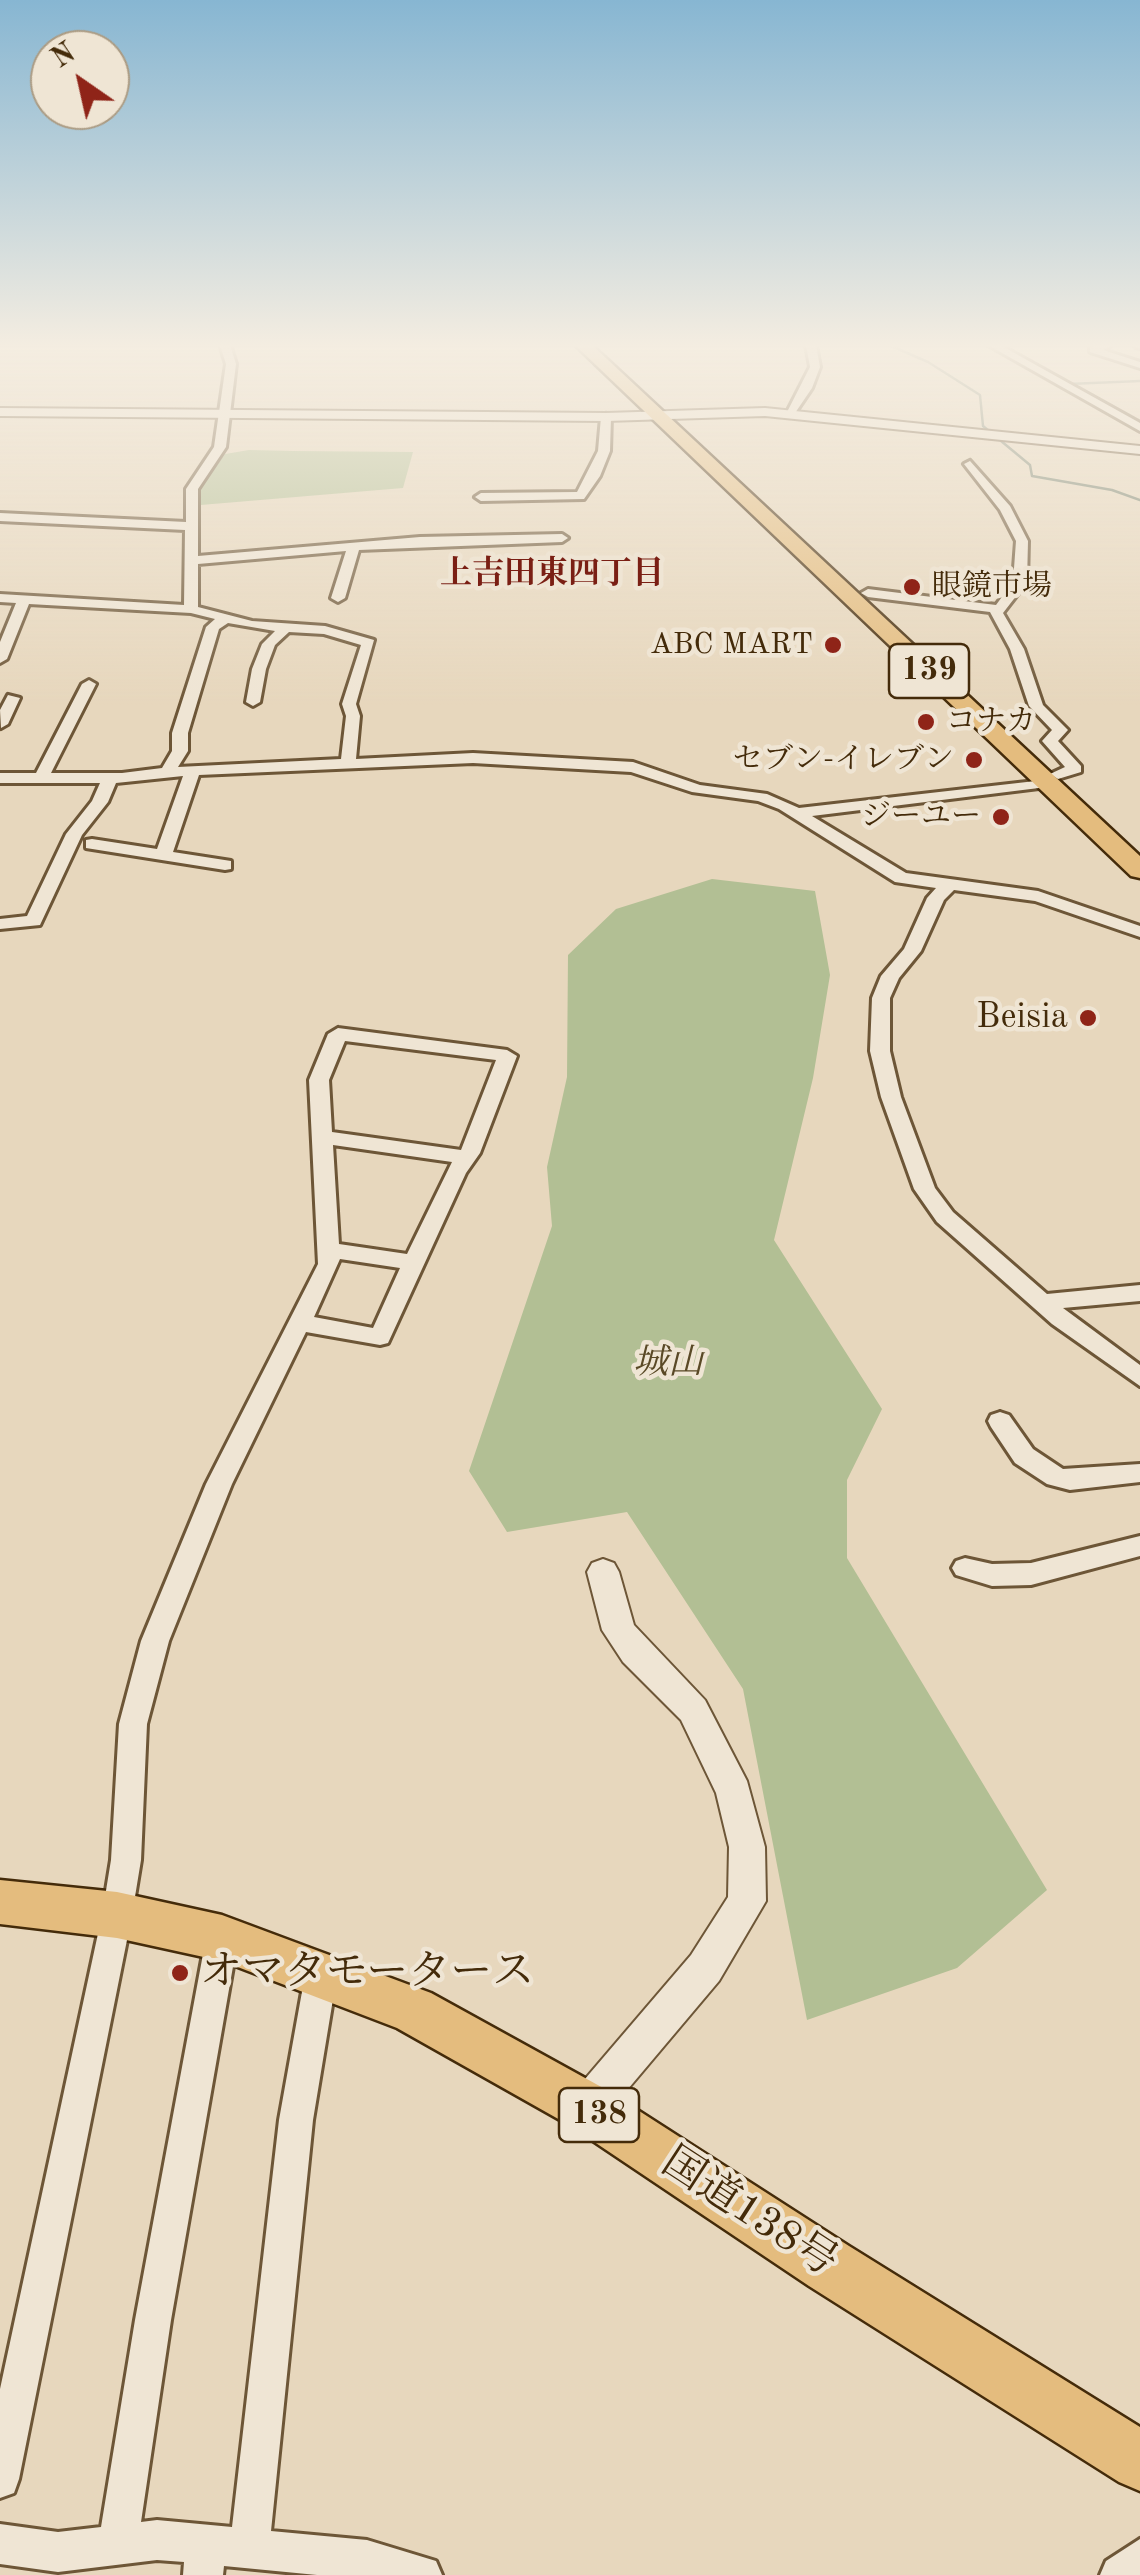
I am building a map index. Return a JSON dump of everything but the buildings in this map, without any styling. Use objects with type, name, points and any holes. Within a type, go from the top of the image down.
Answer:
[{"type":"highway","name":"139","points":[[719,465],[1053,778],[1140,852]]},
{"type":"highway","name":"139","points":[[723,465],[868,593],[1140,870]]},
{"type":"highway","name":"国道138号","points":[[0,1902],[116,1915],[222,1938],[412,2010],[587,2108],[1140,2462]]},
{"type":"street","points":[[190,608],[188,526],[192,490],[208,465]]},
{"type":"street","points":[[482,497],[580,496],[598,465]]},
{"type":"street","points":[[797,813],[1053,778],[1074,769],[1050,741],[1060,730],[1036,706],[1017,649],[997,617],[1020,582],[1022,541],[1006,508],[971,465]]},
{"type":"street","points":[[0,516],[188,526]]},
{"type":"street","points":[[189,561],[420,540],[562,538]]},
{"type":"street","points":[[320,630],[336,602],[353,548]]},
{"type":"street","points":[[868,593],[999,609]]},
{"type":"street","points":[[0,659],[25,597]]},
{"type":"street","points":[[0,598],[190,608],[226,618],[320,630],[368,643],[349,704],[353,716],[348,764]]},
{"type":"street","points":[[167,772],[180,751],[180,733],[213,628],[226,618]]},
{"type":"street","points":[[252,702],[269,644],[286,627]]},
{"type":"street","points":[[41,778],[89,684]]},
{"type":"street","points":[[0,778],[110,778],[473,758],[632,767],[698,788],[760,797],[797,813],[901,878],[1038,896],[1140,932]]},
{"type":"street","points":[[163,856],[192,771]]},
{"type":"street","points":[[0,924],[34,921],[74,834],[105,794],[110,778]]},
{"type":"street","points":[[83,826],[98,830],[92,853],[163,856],[225,865]]},
{"type":"street","points":[[949,885],[936,898],[912,951],[890,976],[881,998],[880,1052],[891,1097],[925,1189],[946,1217],[1042,1302],[1140,1377]]},
{"type":"street","points":[[0,2479],[116,1915],[126,1860],[133,1724],[155,1640],[219,1484],[300,1322],[329,1264],[319,1080],[338,1034],[507,1056],[467,1157],[456,1171],[380,1337],[300,1322]]},
{"type":"street","points":[[320,1137],[467,1157]]},
{"type":"street","points":[[327,1250],[414,1263]]},
{"type":"street","points":[[1042,1302],[1140,1293]]},
{"type":"street","points":[[1000,1421],[1024,1456],[1056,1477],[1070,1480],[1140,1473]]},
{"type":"street","points":[[965,1568],[992,1576],[1032,1574],[1140,1546]]},
{"type":"street","points":[[587,2108],[705,1968],[747,1901],[747,1847],[734,1792],[693,1710],[635,1652],[619,1630],[603,1572]]},
{"type":"street","points":[[118,2544],[153,2320],[222,1938]]},
{"type":"street","points":[[248,2549],[296,2120],[321,1975]]},
{"type":"street","points":[[0,2546],[58,2552],[157,2540],[204,2560],[248,2549],[336,2566],[382,2563],[422,2575]]},
{"type":"street","points":[[1120,2575],[1140,2559]]},
{"type":"green space","points":[[217,465],[409,465],[403,488],[201,505],[200,488]]},
{"type":"green space","name":"城山","points":[[712,879],[815,891],[830,975],[813,1078],[774,1240],[882,1409],[847,1480],[847,1558],[1047,1890],[957,1968],[807,2020],[743,1689],[627,1512],[507,1532],[469,1471],[552,1226],[547,1167],[567,1077],[568,955],[616,909]]},
{"type":"waterway","points":[[1030,465],[1032,476],[1112,490],[1140,500]]},
{"type":"place","name":"眼鏡市場","points":[[912,587]]},
{"type":"place","name":"ABC MART","points":[[833,645]]},
{"type":"place","name":"コナカ","points":[[926,722]]},
{"type":"place","name":"セブン-イレブン","points":[[974,760]]},
{"type":"place","name":"ジーユー","points":[[1001,817]]},
{"type":"place","name":"Beisia","points":[[1088,1018]]},
{"type":"place","name":"オマタモータース","points":[[180,1973]]},
{"type":"district","name":"上吉田東四丁目","points":[[552,575]]}]
